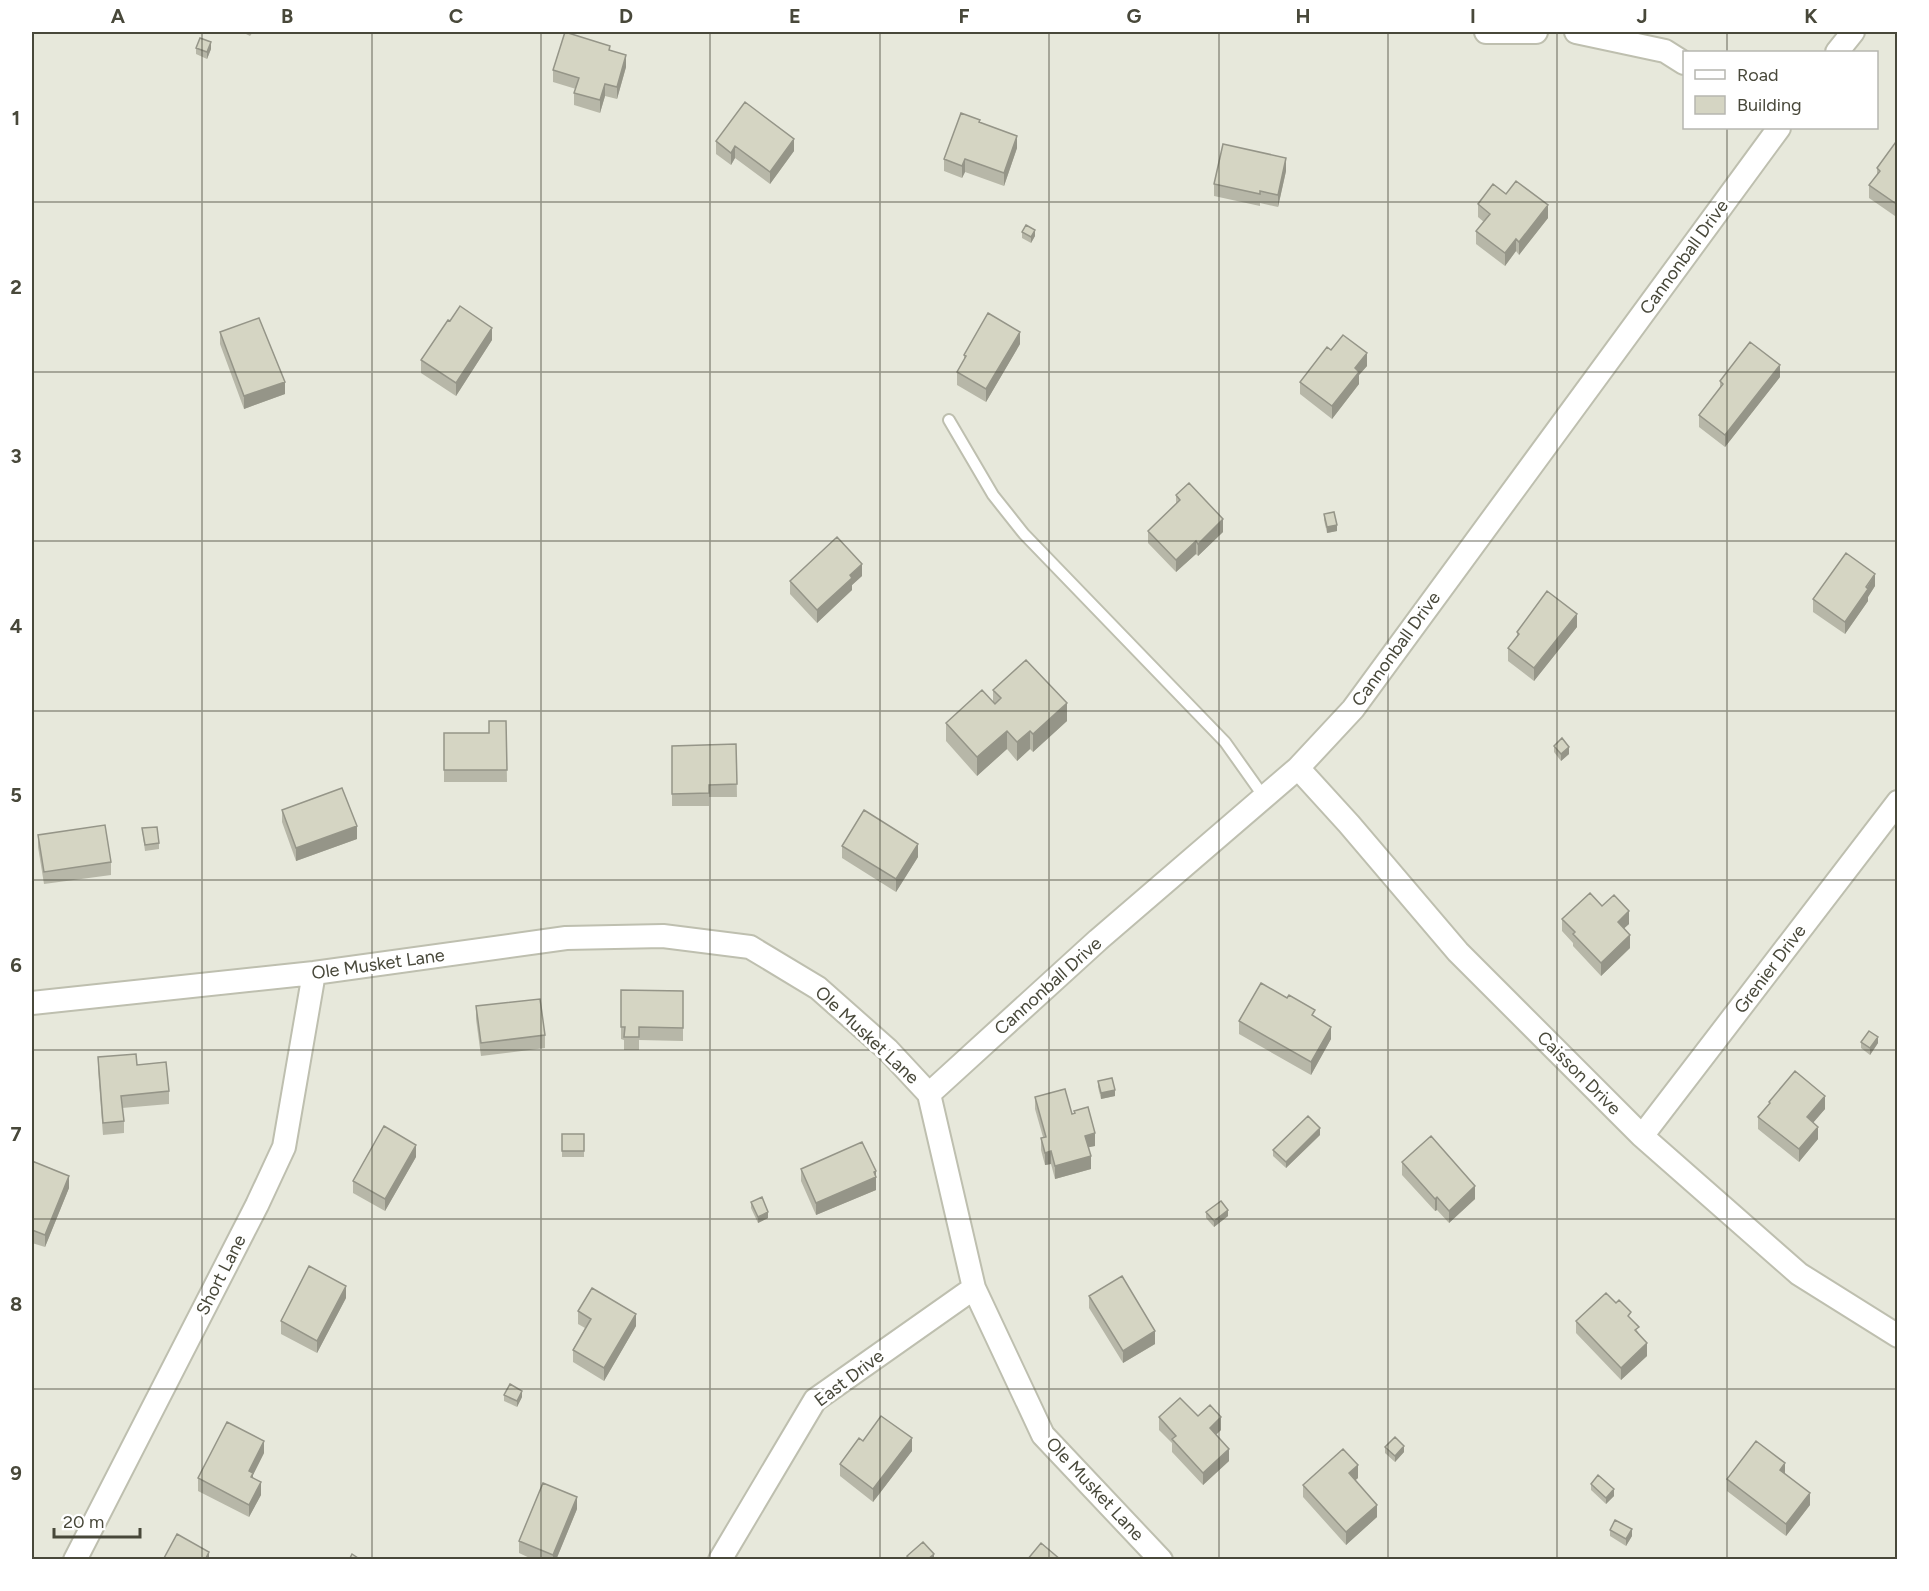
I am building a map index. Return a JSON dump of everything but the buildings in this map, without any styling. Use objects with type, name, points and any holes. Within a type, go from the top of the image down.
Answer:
[{"type":"street","points":[[1486,32],[1536,32]]},
{"type":"street","points":[[1576,32],[1665,51],[1683,62]]},
{"type":"street","points":[[1838,51],[1853,32]]},
{"type":"street","name":"Cannonball Drive","points":[[929,1094],[1098,940],[1298,768],[1353,709],[1778,129]]},
{"type":"street","name":"Caisson Drive","points":[[1298,768],[1458,952],[1642,1136],[1799,1274],[1898,1336]]},
{"type":"street","name":"Grenier Drive","points":[[1642,1136],[1898,802]]},
{"type":"street","name":"Ole Musket Lane","points":[[32,1003],[314,973],[566,938],[663,936],[750,947],[818,987],[888,1050],[929,1094],[974,1288],[1043,1435],[1161,1560]]},
{"type":"street","name":"Short Lane","points":[[75,1560],[285,1147],[314,973]]},
{"type":"street","name":"East Drive","points":[[720,1560],[815,1400],[974,1288]]},
{"type":"lane","points":[[949,420],[993,495],[1024,534],[1225,742],[1264,797]]},
{"type":"shaded area","points":[[32,32],[1897,32],[1897,1559],[32,1560]]}]
